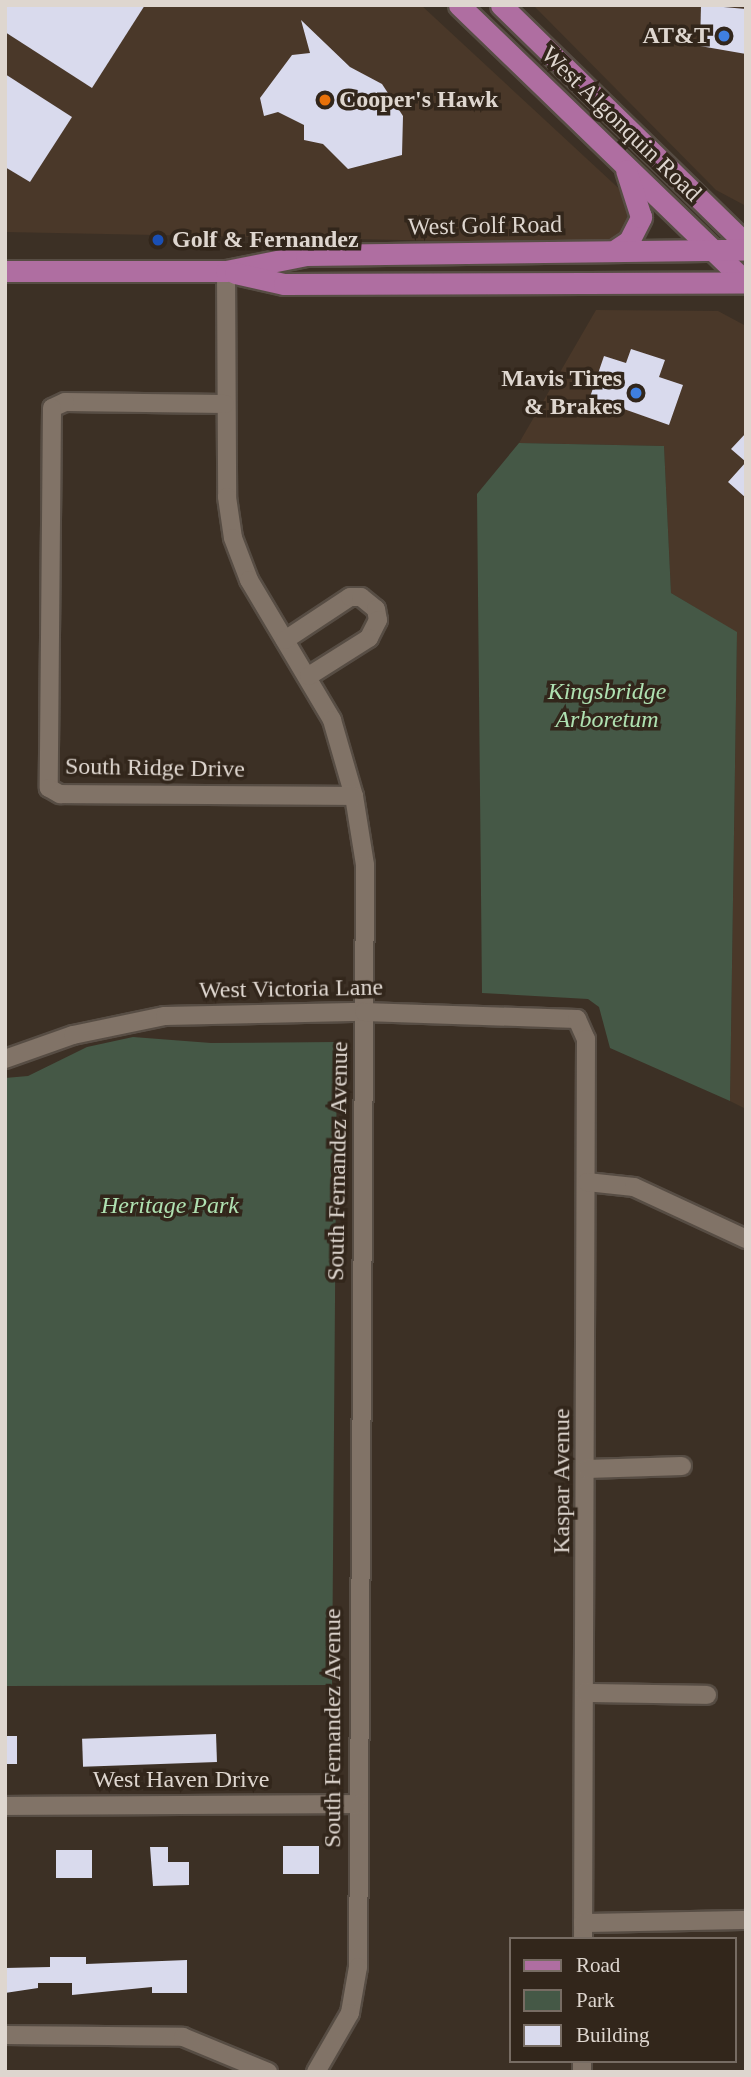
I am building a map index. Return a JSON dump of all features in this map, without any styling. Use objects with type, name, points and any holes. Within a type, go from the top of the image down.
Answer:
[{"type":"main road","name":"West Algonquin Road","points":[[459,5],[620,156],[746,282]]},
{"type":"main road","name":"West Algonquin Road","points":[[501,5],[746,243]]},
{"type":"main road","points":[[617,249],[628,241],[641,216],[640,200],[620,156]]},
{"type":"main road","name":"West Golf Road","points":[[5,271],[226,271],[306,255],[617,249],[746,250]]},
{"type":"main road","name":"West Golf Road","points":[[226,271],[284,284],[746,282]]},
{"type":"street","name":"South Fernandez Avenue","points":[[226,271],[225,404],[233,538],[249,580],[309,676],[332,720],[354,796],[365,865],[355,1993],[334,2045],[316,2072]]},
{"type":"street","name":"South Ridge Drive","points":[[225,404],[65,402],[51,408],[49,788],[60,794],[354,796]]},
{"type":"street","points":[[285,640],[350,597],[361,597],[376,609],[378,620],[369,638],[309,676]]},
{"type":"street","name":"West Victoria Lane","points":[[5,1059],[73,1035],[165,1016],[364,1012],[569,1015],[580,1024]]},
{"type":"street","name":"Kaspar Avenue","points":[[580,1024],[586,1039],[587,1182],[583,1931]]},
{"type":"street","points":[[587,1182],[634,1187],[746,1240]]},
{"type":"street","points":[[587,1469],[682,1466]]},
{"type":"street","points":[[585,1693],[707,1695]]},
{"type":"street","name":"West Haven Drive","points":[[5,1806],[356,1804]]},
{"type":"street","points":[[583,1931],[746,1920]]},
{"type":"street","points":[[5,2035],[183,2037],[268,2072]]},
{"type":"shaded area","points":[[5,5],[421,5],[627,196],[627,222],[619,239],[602,244],[5,232]]},
{"type":"shaded area","points":[[533,5],[746,5],[746,206],[716,190]]},
{"type":"shaded area","points":[[596,310],[718,311],[746,326],[746,1109],[730,1101],[737,633],[671,593],[664,446],[519,443]]},
{"type":"green space","name":"Kingsbridge Arboretum","points":[[519,443],[664,446],[671,593],[737,632],[730,1101],[610,1048],[599,1007],[588,999],[482,993],[477,494]]},
{"type":"green space","name":"Heritage Park","points":[[133,1037],[211,1043],[337,1042],[332,1685],[5,1686],[5,1078],[28,1076],[87,1047]]},
{"type":"building","points":[[5,5],[145,5],[92,88],[5,32]]},
{"type":"building","name":"AT&T","points":[[701,5],[746,9],[746,54],[700,46]]},
{"type":"building","name":"Cooper's Hawk","points":[[301,20],[350,67],[382,84],[403,116],[402,155],[348,169],[323,144],[304,140],[304,125],[278,112],[264,116],[260,98],[292,55],[310,53]]},
{"type":"building","points":[[5,74],[72,117],[30,182],[5,167]]},
{"type":"building","name":"Mavis Tires & Brakes","points":[[631,349],[665,360],[659,377],[683,385],[669,425],[590,397],[604,356],[626,363]]},
{"type":"building","points":[[746,433],[746,462],[731,449]]},
{"type":"building","points":[[746,462],[746,498],[728,482]]},
{"type":"building","points":[[216,1734],[217,1762],[83,1767],[82,1739]]},
{"type":"building","points":[[5,1736],[17,1736],[17,1764],[5,1764]]},
{"type":"building","points":[[283,1846],[319,1846],[319,1874],[283,1874]]},
{"type":"building","points":[[150,1847],[168,1847],[168,1862],[189,1862],[189,1885],[153,1886]]},
{"type":"building","points":[[56,1850],[92,1850],[92,1878],[56,1878]]},
{"type":"building","points":[[50,1957],[86,1957],[86,1964],[187,1960],[187,1993],[152,1993],[152,1987],[72,1995],[72,1983],[38,1983],[38,1988],[5,1993],[5,1968],[50,1967]]},
{"type":"place","name":"AT&T","points":[[724,36]]},
{"type":"place","name":"Cooper's Hawk","points":[[325,100]]},
{"type":"place","name":"Golf & Fernandez","points":[[158,240]]},
{"type":"place","name":"Mavis Tires & Brakes","points":[[636,393]]}]
